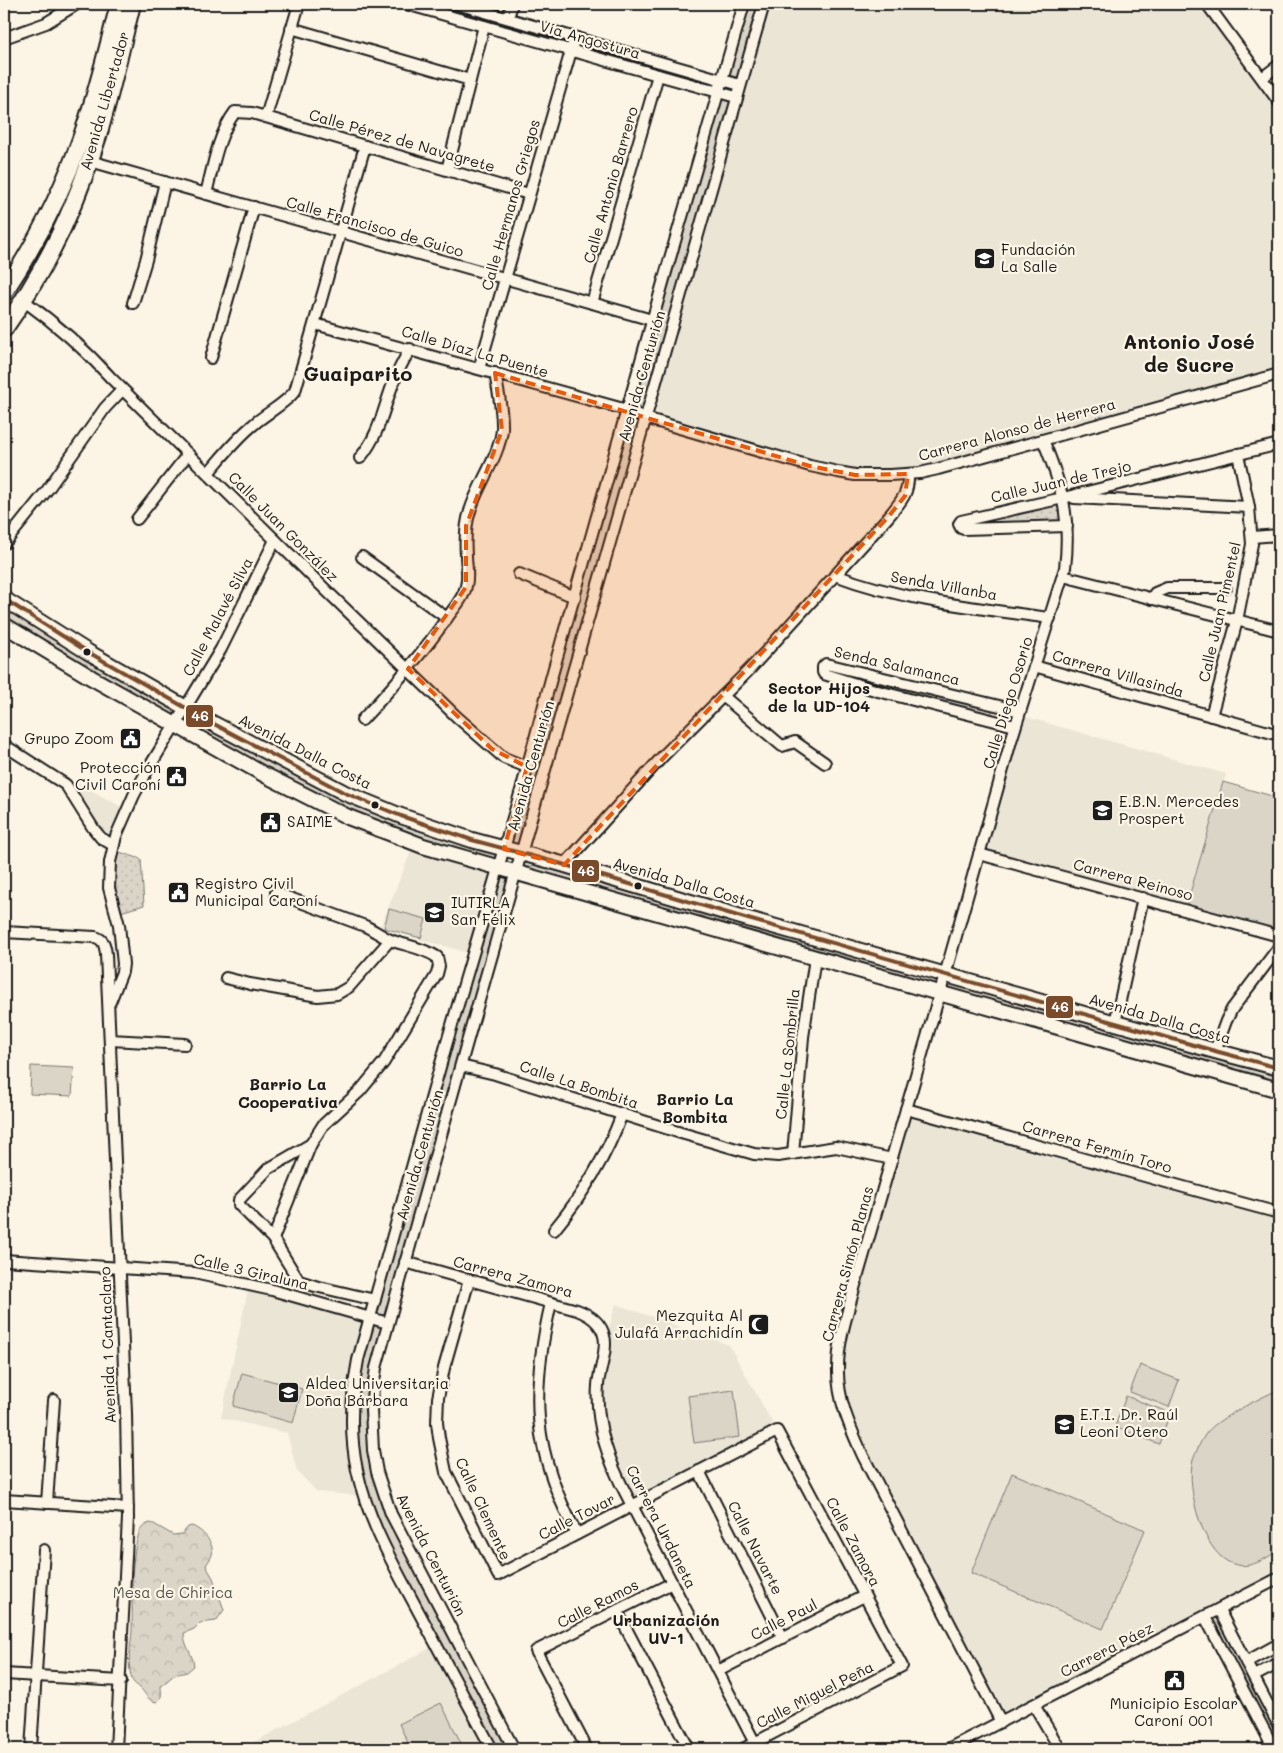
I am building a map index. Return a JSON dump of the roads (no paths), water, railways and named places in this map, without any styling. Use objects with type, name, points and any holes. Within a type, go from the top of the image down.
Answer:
[{"type":"main road","name":"Avenida Libertador","points":[[5,288],[41,228],[71,164],[92,105],[119,4]]},
{"type":"main road","name":"Avenida Libertador","points":[[4,330],[23,300],[67,217],[90,161],[107,105],[132,4]]},
{"type":"street","points":[[4,38],[46,23],[77,4]]},
{"type":"street","points":[[266,117],[299,4]]},
{"type":"street","name":"Vía Angostura","points":[[406,4],[736,97]]},
{"type":"street","name":"Vía Angostura","points":[[457,4],[474,6],[508,18],[740,85]]},
{"type":"street","points":[[508,18],[512,4]]},
{"type":"street","name":"Avenida Centurión","points":[[492,1749],[377,1530],[361,1486],[354,1450],[352,1404],[358,1360],[652,320],[744,4]]},
{"type":"street","name":"Avenida Centurión","points":[[514,1749],[403,1538],[384,1494],[373,1450],[371,1410],[376,1368],[764,4]]},
{"type":"street","points":[[1207,4],[1279,102]]},
{"type":"street","points":[[447,170],[484,26]]},
{"type":"street","points":[[292,28],[470,80]]},
{"type":"street","name":"Calle Hermanos Griegos","points":[[479,369],[575,37]]},
{"type":"street","points":[[700,73],[717,69],[728,60]]},
{"type":"street","points":[[1262,78],[1279,66]]},
{"type":"street","name":"Calle Antonio Barrero","points":[[592,304],[658,75]]},
{"type":"street","points":[[704,88],[710,100],[712,114]]},
{"type":"street","name":"Calle Pérez de Navagrete","points":[[206,194],[220,143],[226,127],[235,112],[252,112],[529,194]]},
{"type":"street","points":[[208,473],[253,424],[295,391],[365,146]]},
{"type":"street","name":"Calle Francisco de Guico","points":[[90,161],[652,320]]},
{"type":"street","points":[[133,303],[146,260],[165,182]]},
{"type":"street","points":[[211,358],[254,207]]},
{"type":"street","name":"Calle Juan González","points":[[23,300],[67,334],[275,540],[492,749],[512,762],[527,767]]},
{"type":"street","name":"Calle Díaz La Puente","points":[[314,324],[627,410],[645,418]]},
{"type":"street","points":[[360,458],[373,440],[394,381],[410,350]]},
{"type":"street","points":[[362,720],[408,669],[462,597],[466,587],[466,526],[470,509],[500,439],[502,420],[495,373]]},
{"type":"street","name":"Carrera Alonso de Herrera","points":[[645,418],[810,466],[838,472],[871,475],[908,474],[938,469],[1279,374]]},
{"type":"street","points":[[4,544],[48,489],[105,408],[122,390]]},
{"type":"street","name":"Calle Diego Osorio","points":[[940,993],[1020,711],[1063,576],[1067,557],[1067,526],[1063,498],[1043,440]]},
{"type":"street","name":"Calle Juan de Trejo","points":[[1067,526],[964,529],[959,524],[961,521],[1063,498],[1279,444]]},
{"type":"street","points":[[137,519],[188,454]]},
{"type":"street","name":"Calle Juan Pimentel","points":[[1212,716],[1237,620],[1250,560],[1252,537],[1249,507],[1238,454]]},
{"type":"street","points":[[564,865],[663,756],[750,669],[900,504],[908,488],[908,474]]},
{"type":"street","points":[[1063,498],[1249,507]]},
{"type":"street","points":[[1252,537],[1279,535]]},
{"type":"street","name":"Calle Malavé Silva","points":[[109,1005],[122,972],[123,964],[119,925],[109,888],[113,845],[134,795],[221,649],[275,540]]},
{"type":"street","points":[[362,557],[447,618]]},
{"type":"street","points":[[519,574],[574,597]]},
{"type":"street","name":"Senda Villanba","points":[[834,575],[854,583],[910,597],[1050,618]]},
{"type":"street","points":[[1063,576],[1279,631]]},
{"type":"street","points":[[1152,599],[1155,593],[1167,588],[1226,588]]},
{"type":"street","name":"Avenida Dalla Costa","points":[[4,599],[88,652],[299,769],[363,801],[438,829],[945,975],[1279,1068]]},
{"type":"street","points":[[4,625],[75,668],[265,776],[348,816],[423,846],[1279,1090]]},
{"type":"street","name":"Senda Salamanca","points":[[1016,726],[878,691],[824,674],[822,672],[823,666],[826,664],[881,676],[1020,711]]},
{"type":"street","name":"Carrera Villasinda","points":[[1034,666],[1279,735]]},
{"type":"street","points":[[723,696],[782,746],[794,742],[825,763]]},
{"type":"street","points":[[4,745],[66,785],[92,828],[101,838],[113,845]]},
{"type":"street","name":"Carrera Reinoso","points":[[979,854],[1279,936]]},
{"type":"street","points":[[274,1239],[312,1144],[323,1125],[360,1091],[384,1062],[437,974],[439,966],[437,957],[428,952],[390,940],[365,926],[330,915],[276,893]]},
{"type":"street","points":[[1115,1023],[1143,898]]},
{"type":"street","name":"Avenida 1 Cantaclaro","points":[[4,932],[98,938],[101,940],[106,954],[126,1413],[128,1508],[127,1563],[116,1749]]},
{"type":"street","points":[[226,978],[318,996],[337,994],[349,987],[390,940]]},
{"type":"street","points":[[1215,1051],[1232,1009],[1279,947]]},
{"type":"street","name":"Calle La Sombrilla","points":[[793,1154],[803,1038],[814,958]]},
{"type":"street","name":"Carrera Simón Planas","points":[[940,993],[843,1331],[837,1370],[841,1401],[863,1456],[1001,1722]]},
{"type":"street","points":[[110,1040],[185,1044]]},
{"type":"street","name":"Calle La Bombita","points":[[461,1066],[495,1074],[737,1150],[767,1156],[836,1147],[892,1159]]},
{"type":"street","name":"Carrera Fermín Toro","points":[[906,1109],[1038,1145],[1153,1180],[1279,1213]]},
{"type":"street","points":[[554,1230],[574,1205],[594,1173],[611,1143],[622,1114]]},
{"type":"street","points":[[312,1144],[268,1169],[239,1200],[239,1205],[274,1239],[298,1281],[375,1300]]},
{"type":"street","name":"Calle 3 Giraluna","points":[[4,1260],[174,1270],[214,1276],[272,1290],[388,1323]]},
{"type":"street","name":"Carrera Zamora","points":[[405,1262],[585,1313],[597,1322],[604,1334]]},
{"type":"street","name":"Calle Clemente","points":[[469,1280],[440,1384],[437,1423],[446,1472],[498,1575]]},
{"type":"street","points":[[551,1303],[540,1356],[538,1420],[544,1455],[551,1476],[560,1501],[577,1534]]},
{"type":"street","name":"Carrera Urdaneta","points":[[604,1334],[598,1393],[603,1440],[616,1474],[632,1506],[757,1746]]},
{"type":"street","points":[[47,1503],[54,1400]]},
{"type":"street","name":"Calle Tovar","points":[[498,1575],[778,1432]]},
{"type":"street","name":"Calle Zamora","points":[[778,1432],[902,1666]]},
{"type":"street","name":"Calle Navarte","points":[[700,1471],[783,1638]]},
{"type":"street","points":[[4,1500],[128,1508]]},
{"type":"street","points":[[31,1749],[44,1550]]},
{"type":"street","name":"Carrera Páez","points":[[948,1749],[1279,1578]]},
{"type":"street","name":"Calle Ramos","points":[[587,1749],[536,1652],[672,1583]]},
{"type":"street","name":"Calle Paul","points":[[718,1671],[864,1596]]},
{"type":"street","points":[[1219,1610],[1279,1726]]},
{"type":"street","points":[[617,1611],[689,1749]]},
{"type":"street","points":[[1205,1617],[1271,1746]]},
{"type":"street","points":[[1246,1662],[1279,1644]]},
{"type":"street","points":[[1254,1676],[1279,1663]]},
{"type":"street","name":"Calle Miguel Peña","points":[[742,1749],[757,1746],[902,1666]]},
{"type":"street","points":[[4,1674],[121,1681]]},
{"type":"street","points":[[1034,1705],[1060,1749]]},
{"type":"place","name":"Fundación La Salle","points":[[985,259]]},
{"type":"place","name":"Grupo Zoom","points":[[130,739]]},
{"type":"place","name":"Protección Civil Caroní","points":[[177,777]]},
{"type":"place","name":"E.B.N. Mercedes Prospert","points":[[1103,811]]},
{"type":"place","name":"SAIME","points":[[271,822]]},
{"type":"place","name":"Registro Civil Municipal Caroní","points":[[179,893]]},
{"type":"place","name":"IUTIRLA San Félix","points":[[435,912]]},
{"type":"place","name":"Mezquita Al Julafá Arrachidín","points":[[759,1325]]},
{"type":"place","name":"Aldea Universitaria Doña Bárbara","points":[[289,1393]]},
{"type":"place","name":"E.T.I. Dr. Raúl Leoni Otero","points":[[1064,1424]]},
{"type":"place","name":"Municipio Escolar Caroní 001","points":[[1174,1681]]},
{"type":"district","name":"Antonio José de Sucre","points":[[1189,354]]},
{"type":"district","name":"Guaiparito","points":[[358,374]]},
{"type":"district","name":"Sector Hijos de la UD-104","points":[[819,697]]},
{"type":"district","name":"Barrio La Cooperativa","points":[[288,1093]]},
{"type":"district","name":"Barrio La Bombita","points":[[695,1108]]},
{"type":"district","name":"Urbanización UV-1","points":[[666,1629]]},
{"type":"park label","name":"Mesa de Chirica","points":[[173,1593]]}]
